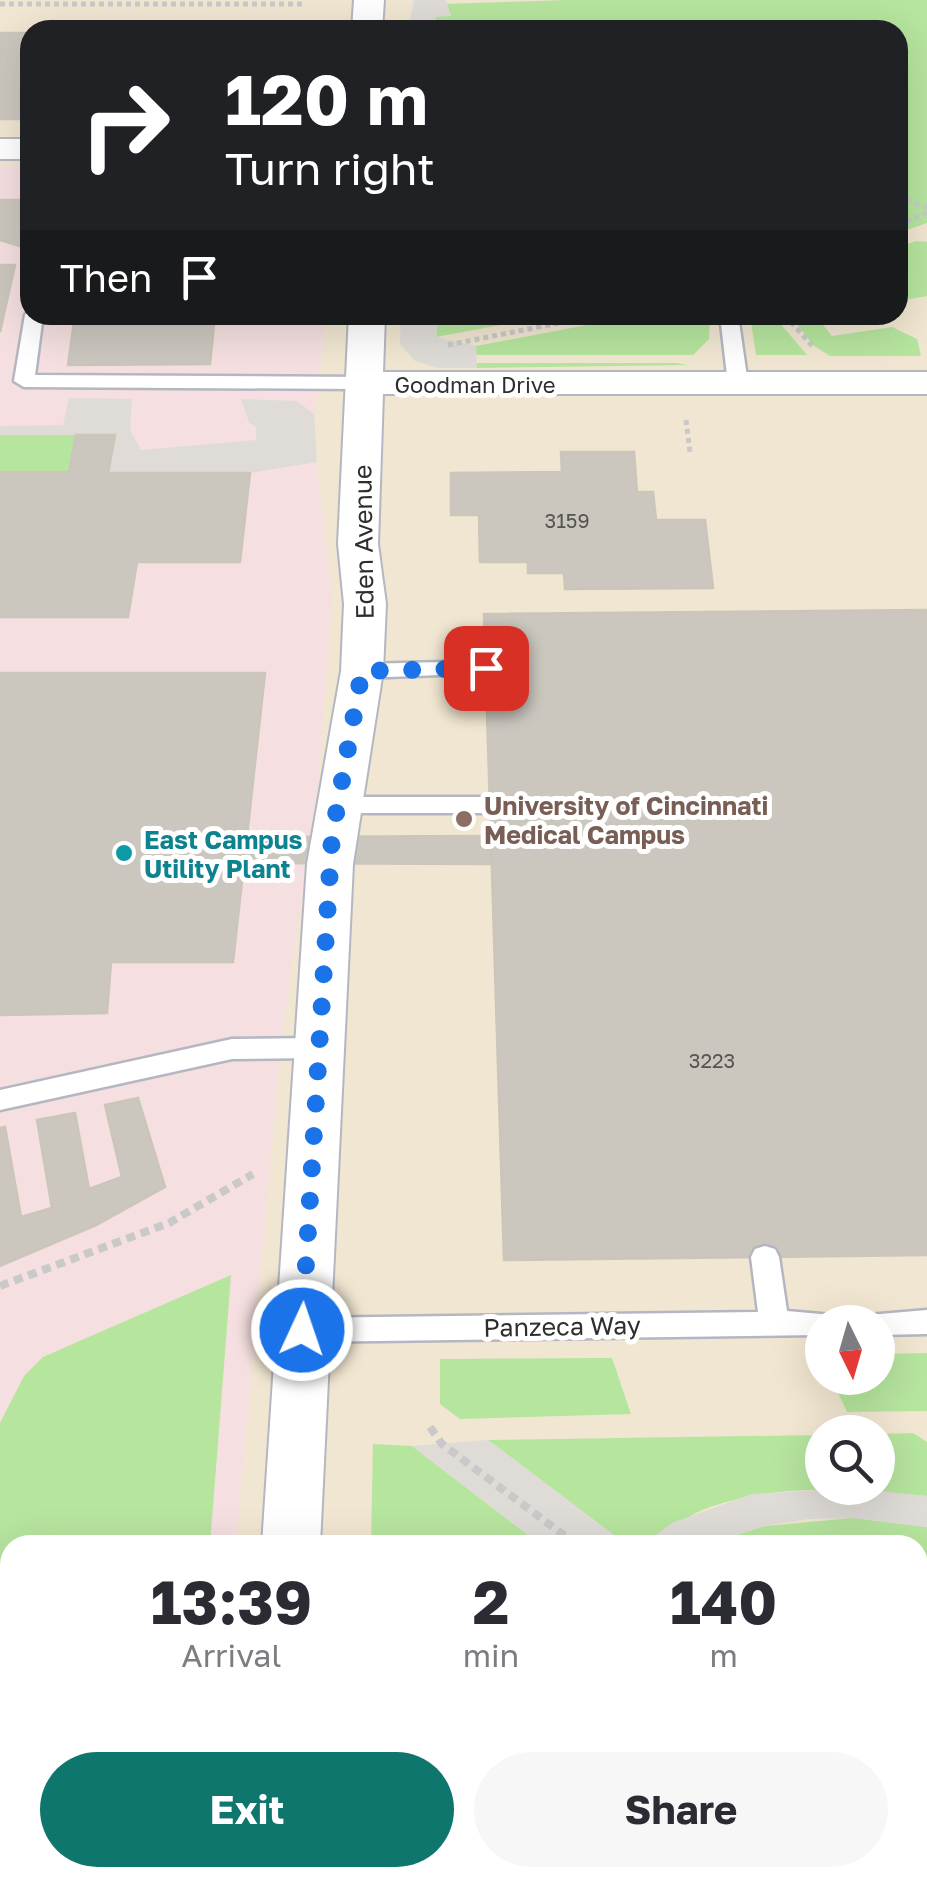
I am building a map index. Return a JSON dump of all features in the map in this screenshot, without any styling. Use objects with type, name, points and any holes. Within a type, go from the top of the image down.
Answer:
[{"type":"street","name":"Eden Avenue","points":[[292,1535],[318,1048],[338,805],[362,671],[365,604],[358,544],[366,325]]},
{"type":"street","name":"Goodman Drive","points":[[361,382],[927,383]]},
{"type":"lane","name":"Goodman Drive","points":[[32,325],[24,381],[361,382]]},
{"type":"lane","points":[[730,325],[738,384]]},
{"type":"lane","points":[[362,671],[486,668]]},
{"type":"lane","points":[[338,805],[490,806]]},
{"type":"lane","points":[[0,1100],[232,1049],[318,1048]]},
{"type":"lane","points":[[765,1257],[774,1324]]},
{"type":"lane","points":[[895,1323],[927,1322]]},
{"type":"lane","name":"Panzeca Way","points":[[302,1330],[805,1323]]},
{"type":"path","points":[[0,4],[305,4]]},
{"type":"path","points":[[909,220],[927,211]]},
{"type":"path","points":[[444,346],[549,325]]},
{"type":"path","points":[[794,325],[824,360]]},
{"type":"path","points":[[686,420],[690,452]]},
{"type":"path","points":[[0,1286],[168,1223],[253,1174]]},
{"type":"path","points":[[430,1428],[442,1444],[564,1535]]},
{"type":"shaded area","name":"University of Cincinnati Medical Campus","points":[[0,0],[927,0],[927,1535],[0,1535]]},
{"type":"shaded area","points":[[414,0],[446,0],[451,16],[434,17],[436,20],[410,20]]},
{"type":"shaded area","points":[[0,166],[20,166],[20,325],[325,325],[313,435],[332,598],[318,787],[282,1032],[237,1535],[0,1535]]},
{"type":"shaded area","points":[[401,325],[438,325],[436,337],[476,346],[477,368],[438,368],[415,361],[400,344]]},
{"type":"shaded area","points":[[69,398],[132,399],[130,430],[141,450],[256,440],[256,427],[249,422],[241,399],[297,401],[314,414],[317,462],[250,473],[108,473],[114,435],[0,435],[0,426],[63,425]]},
{"type":"shaded area","points":[[488,1440],[614,1535],[528,1535],[412,1446]]},
{"type":"shaded area","points":[[805,1491],[805,1505],[895,1505],[895,1493],[927,1496],[927,1527],[853,1518],[808,1519],[737,1535],[656,1535],[672,1523],[752,1494]]},
{"type":"green space","points":[[927,0],[927,223],[908,230],[908,20],[436,20],[434,16],[451,15],[445,4]]},
{"type":"green space","points":[[927,242],[927,296],[908,299],[908,244]]},
{"type":"green space","points":[[438,325],[501,325],[436,337]]},
{"type":"green space","points":[[587,325],[710,325],[709,339],[693,355],[476,355],[476,346]]},
{"type":"green space","points":[[752,325],[782,325],[807,355],[756,355]]},
{"type":"green space","points":[[798,325],[823,325],[832,336],[892,327],[917,339],[921,356],[830,356],[813,345]]},
{"type":"green space","points":[[476,363],[676,363],[688,365],[477,368]]},
{"type":"green space","points":[[0,435],[76,435],[69,472],[0,472]]},
{"type":"green space","points":[[231,1275],[211,1535],[0,1535],[0,1423],[24,1376],[43,1357]]},
{"type":"green space","points":[[927,1353],[927,1411],[847,1412],[839,1395],[895,1395],[895,1354]]},
{"type":"green space","points":[[612,1358],[631,1414],[460,1419],[440,1404],[440,1359]]},
{"type":"green space","points":[[913,1433],[927,1442],[927,1496],[895,1494],[895,1434]]},
{"type":"green space","points":[[805,1435],[805,1490],[764,1494],[710,1507],[656,1535],[614,1535],[488,1440]]},
{"type":"green space","points":[[373,1444],[412,1446],[528,1535],[371,1535]]},
{"type":"green space","points":[[853,1518],[927,1527],[927,1535],[737,1535],[765,1526]]},
{"type":"building","points":[[0,33],[20,33],[20,119],[0,119]]},
{"type":"building","points":[[0,200],[20,200],[20,246],[0,240]]},
{"type":"building","points":[[0,265],[15,265],[0,332]]},
{"type":"building","points":[[74,325],[214,325],[210,364],[68,365]]},
{"type":"building","points":[[76,435],[115,435],[108,473],[250,473],[240,562],[137,562],[128,617],[0,617],[0,472],[69,472]]},
{"type":"building","points":[[561,452],[634,452],[637,492],[653,492],[656,520],[705,520],[713,588],[565,589],[564,573],[528,573],[528,562],[480,562],[479,515],[451,515],[451,473],[562,472]]},
{"type":"building","points":[[927,610],[927,1255],[504,1260],[484,614]]},
{"type":"building","name":"East Campus Utility Plant","points":[[0,673],[265,673],[233,962],[111,962],[107,1013],[0,1015]]},
{"type":"building","points":[[491,836],[492,864],[247,863],[250,837]]},
{"type":"building","points":[[138,1098],[165,1187],[96,1225],[0,1266],[0,1128],[5,1127],[21,1217],[52,1208],[37,1120],[75,1113],[89,1189],[122,1177],[105,1105]]},
{"type":"place","name":"University of Cincinnati Medical Campus","points":[[464,819]]},
{"type":"place","name":"East Campus Utility Plant","points":[[124,853]]},
{"type":"route","points":[[302,1330],[332,836],[362,671],[486,668]]}]
